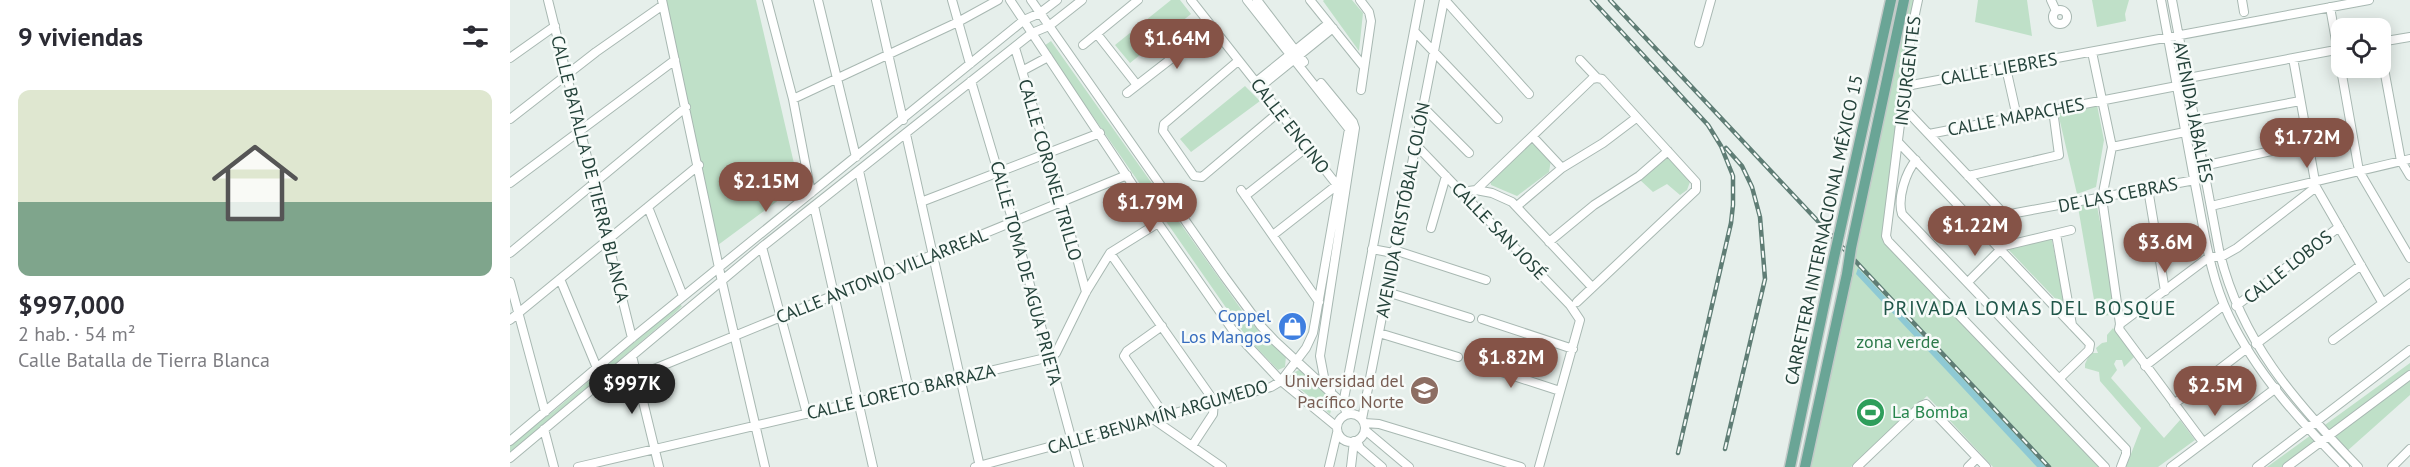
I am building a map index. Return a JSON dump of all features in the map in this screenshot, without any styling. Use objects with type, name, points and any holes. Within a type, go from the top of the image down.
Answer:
[{"type":"main road","name":"CARRETERA INTERNACIONAL MÉXICO 15","points":[[1790,467],[1892,0]]},
{"type":"main road","name":"CARRETERA INTERNACIONAL MÉXICO 15","points":[[1805,467],[1905,0]]},
{"type":"street","name":"CALLE BATALLA DE TIERRA BLANCA","points":[[548,0],[632,338]]},
{"type":"street","points":[[768,0],[793,99],[811,193]]},
{"type":"street","points":[[818,0],[835,78],[856,157]]},
{"type":"street","points":[[876,0],[903,120]]},
{"type":"street","points":[[952,0],[970,64]]},
{"type":"street","points":[[793,99],[958,22],[998,0]]},
{"type":"street","points":[[1010,0],[1158,223],[1232,328],[1281,381],[1337,430],[1345,441],[1355,441]]},
{"type":"street","points":[[1031,0],[1260,325],[1343,404],[1347,414]]},
{"type":"street","points":[[510,441],[683,296],[1024,20],[1040,13],[1057,0]]},
{"type":"street","points":[[510,458],[814,206],[1032,33],[1048,26],[1082,0]]},
{"type":"street","points":[[1083,45],[1138,0]]},
{"type":"street","points":[[1247,0],[1353,122],[1354,139],[1340,189],[1320,356],[1324,376],[1333,394]]},
{"type":"street","points":[[1257,0],[1295,55]]},
{"type":"street","points":[[1360,0],[1370,15],[1361,90]]},
{"type":"street","name":"AVENIDA CRISTÓBAL COLÓN","points":[[1343,404],[1420,0]]},
{"type":"street","points":[[1444,0],[1529,94]]},
{"type":"street","name":"AVENIDA CRISTÓBAL COLÓN","points":[[1364,424],[1394,252],[1444,0]]},
{"type":"street","points":[[1699,43],[1711,0]]},
{"type":"street","name":"INSURGENTES","points":[[1918,0],[1912,28],[1904,107],[1886,236],[1888,241],[2105,467]]},
{"type":"street","points":[[2051,0],[2056,11]]},
{"type":"street","name":"AVENIDA JABALÍES","points":[[2161,0],[2210,257],[2224,305],[2276,388],[2307,428],[2345,467]]},
{"type":"street","name":"AVENIDA JABALÍES","points":[[2172,0],[2221,257],[2228,285],[2251,346],[2357,467]]},
{"type":"street","points":[[2242,0],[2244,12]]},
{"type":"street","name":"CALLE LIEBRES","points":[[1906,86],[2168,38],[2323,5],[2369,0]]},
{"type":"street","name":"CALLE ENCINO","points":[[1193,1],[1340,189]]},
{"type":"street","points":[[1312,1],[1364,67]]},
{"type":"street","points":[[510,119],[663,3],[722,282],[765,467]]},
{"type":"street","points":[[2323,5],[2331,26]]},
{"type":"street","points":[[510,58],[555,26]]},
{"type":"street","points":[[1258,85],[1331,26]]},
{"type":"street","points":[[1127,93],[1212,27]]},
{"type":"street","points":[[1415,32],[1498,119]]},
{"type":"street","points":[[1097,34],[1137,85]]},
{"type":"street","points":[[2391,42],[2410,37]]},
{"type":"street","name":"CALLE CORONEL TRILLO","points":[[1015,48],[1062,202],[1086,291]]},
{"type":"street","name":"CALLE MAPACHES","points":[[1929,134],[2103,100],[2176,83],[2187,78],[2331,51]]},
{"type":"street","points":[[2092,52],[2112,147],[2102,198],[2120,333],[2203,442]]},
{"type":"street","points":[[1022,71],[1048,57]]},
{"type":"street","points":[[2293,58],[2316,184],[2382,302]]},
{"type":"street","points":[[510,183],[675,60]]},
{"type":"street","points":[[1577,302],[1696,190],[1696,182],[1602,79],[1597,78],[1580,60]]},
{"type":"street","points":[[1238,61],[1164,124],[1163,131],[1194,176],[1202,177],[1279,112]]},
{"type":"street","points":[[2006,68],[2017,117]]},
{"type":"street","points":[[1476,190],[1592,79],[1597,78]]},
{"type":"street","points":[[2345,78],[2359,171],[2410,258]]},
{"type":"street","points":[[2387,78],[2410,176]]},
{"type":"street","name":"CALLE TOMA DE AGUA PRIETA","points":[[971,81],[1013,222],[1079,467]]},
{"type":"street","points":[[2195,121],[2300,101]]},
{"type":"street","points":[[1904,107],[1968,176],[2059,155],[2053,110]]},
{"type":"street","points":[[510,253],[686,108]]},
{"type":"street","points":[[1424,108],[1468,153]]},
{"type":"street","points":[[1517,206],[1562,168],[1603,143],[1636,118]]},
{"type":"street","points":[[2112,147],[2186,132]]},
{"type":"street","points":[[921,202],[1100,133]]},
{"type":"street","points":[[906,134],[978,467]]},
{"type":"street","points":[[1533,137],[1562,168]]},
{"type":"street","points":[[1899,143],[2091,347],[2060,378]]},
{"type":"street","points":[[2203,166],[2308,143]]},
{"type":"street","name":"CALLE SAN JOSÉ","points":[[1416,145],[1570,305],[1579,325],[1573,349]]},
{"type":"street","points":[[1306,147],[1243,193],[1319,301],[1327,308]]},
{"type":"street","points":[[1549,242],[1594,205],[1639,176],[1668,151]]},
{"type":"street","points":[[1916,160],[1908,170],[1900,210],[2126,449],[2121,467]]},
{"type":"street","points":[[2211,206],[2316,184],[2406,160]]},
{"type":"street","points":[[510,320],[699,165]]},
{"type":"street","points":[[859,171],[909,390]]},
{"type":"street","name":"CALLE ANTONIO VILLARREAL","points":[[637,376],[1126,175]]},
{"type":"street","points":[[1431,228],[1446,176]]},
{"type":"street","name":"DE LAS CEBRAS","points":[[1968,176],[2006,215],[2195,180]]},
{"type":"street","points":[[2120,324],[2210,257],[2221,257],[2236,249],[2316,184]]},
{"type":"street","points":[[1273,235],[1340,189]]},
{"type":"street","name":"CALLE BENJAMÍN ARGUMEDO","points":[[978,467],[1271,387],[1281,381],[1306,348],[1313,333],[1340,189]]},
{"type":"street","points":[[2148,189],[2165,291]]},
{"type":"street","points":[[1461,192],[1476,190],[1501,196],[1517,206],[1592,287]]},
{"type":"street","points":[[814,206],[873,467]]},
{"type":"street","points":[[648,207],[683,296]]},
{"type":"street","points":[[1050,357],[1056,353],[1086,291],[1110,253],[1158,223]]},
{"type":"street","name":"CALLE LOBOS","points":[[2236,306],[2339,227]]},
{"type":"street","points":[[1968,282],[2004,246],[2071,230]]},
{"type":"street","points":[[2056,234],[2072,326]]},
{"type":"street","points":[[762,248],[807,414]]},
{"type":"street","points":[[1372,249],[1405,253],[1486,280]]},
{"type":"street","points":[[1110,253],[1214,401],[1213,414],[1192,446]]},
{"type":"street","points":[[2174,404],[2361,265]]},
{"type":"street","points":[[560,279],[597,368]]},
{"type":"street","points":[[510,282],[545,412]]},
{"type":"street","points":[[2333,340],[2410,283]]},
{"type":"street","points":[[1387,292],[1470,318]]},
{"type":"street","points":[[2145,366],[2224,305]]},
{"type":"street","points":[[1482,319],[1573,349],[1539,467]]},
{"type":"street","points":[[1162,326],[1126,351],[1124,356],[1165,416]]},
{"type":"street","points":[[1379,333],[1458,357]]},
{"type":"street","points":[[2257,467],[2410,350]]},
{"type":"street","points":[[632,356],[659,467]]},
{"type":"street","name":"CALLE LORETO BARRAZA","points":[[578,467],[1050,357]]},
{"type":"street","points":[[1471,362],[1560,391]]},
{"type":"street","points":[[2287,467],[2410,375]]},
{"type":"street","points":[[2171,467],[2276,388]]},
{"type":"street","points":[[1857,467],[1921,406],[1926,404],[1986,467]]},
{"type":"street","points":[[1329,467],[1340,418],[1347,414],[1354,414],[1409,467]]},
{"type":"street","points":[[1153,419],[1222,467]]},
{"type":"street","points":[[1351,467],[1355,441],[1364,424]]},
{"type":"street","points":[[1364,424],[1379,424],[1521,467]]},
{"type":"street","points":[[544,429],[554,467]]},
{"type":"street","points":[[1355,441],[1382,467]]},
{"type":"street","points":[[2392,467],[2408,454]]},
{"type":"street","points":[[1968,467],[1977,458]]},
{"type":"green space","points":[[666,0],[756,0],[799,185],[718,245]]},
{"type":"green space","points":[[1171,0],[1180,0],[1191,14],[1130,63],[1115,45]]},
{"type":"green space","points":[[1352,0],[1363,13],[1359,51],[1323,1]]},
{"type":"green space","name":"zona verde","points":[[1908,0],[1917,0],[1883,238],[2103,467],[1993,467],[1927,396],[1851,467],[1809,467]]},
{"type":"green space","points":[[1978,0],[2027,0],[2032,36],[1975,22]]},
{"type":"green space","points":[[2092,0],[2129,0],[2125,14],[2126,21],[2097,27]]},
{"type":"green space","points":[[1051,41],[1241,309],[1260,333],[1286,356],[1285,367],[1278,370],[1248,339],[1044,46]]},
{"type":"green space","points":[[1245,86],[1260,101],[1191,152],[1180,139]]},
{"type":"green space","points":[[2097,105],[2104,140],[2096,187],[2077,194],[2058,113]]},
{"type":"green space","points":[[1527,142],[1537,146],[1551,160],[1549,172],[1517,196],[1491,185],[1490,180]]},
{"type":"green space","points":[[1667,157],[1672,159],[1691,179],[1687,190],[1680,195],[1667,184],[1653,192],[1639,179]]},
{"type":"green space","points":[[2096,201],[2116,304],[2116,314],[2097,317],[2078,207]]},
{"type":"green space","points":[[2051,236],[2066,310],[2006,247]]},
{"type":"green space","points":[[679,304],[682,306],[676,312],[510,453],[510,444],[555,410]]},
{"type":"green space","points":[[2113,328],[2134,357],[2124,367],[2122,360],[2116,360],[2114,364],[2117,370],[2111,378],[2164,438],[2180,420],[2195,440],[2158,467],[2126,467],[2141,428],[2100,381],[2099,372],[2085,368],[2090,353],[2098,353],[2096,348],[2107,342],[2107,335]]},
{"type":"green space","points":[[2410,363],[2410,395],[2337,460],[2319,442],[2291,467],[2267,467]]},
{"type":"green space","points":[[1301,369],[1334,400],[1330,414],[1292,382],[1293,373]]},
{"type":"water","points":[[1858,268],[2046,467],[2037,467],[1856,274]]},
{"type":"railway","points":[[1592,0],[1708,125],[1721,146],[1733,176],[1731,223],[1678,453]]},
{"type":"railway","points":[[1610,0],[2049,467]]},
{"type":"railway","points":[[1725,449],[1765,279],[1760,217],[1752,187],[1742,166],[1726,148]]},
{"type":"place","name":"Coppel Los Mangos","points":[[1292,326]]},
{"type":"place","name":"Universidad del Pacífico Norte","points":[[1425,391]]},
{"type":"place","name":"La Bomba","points":[[1871,412]]},
{"type":"district","name":"PRIVADA LOMAS DEL BOSQUE","points":[[2030,308]]}]
